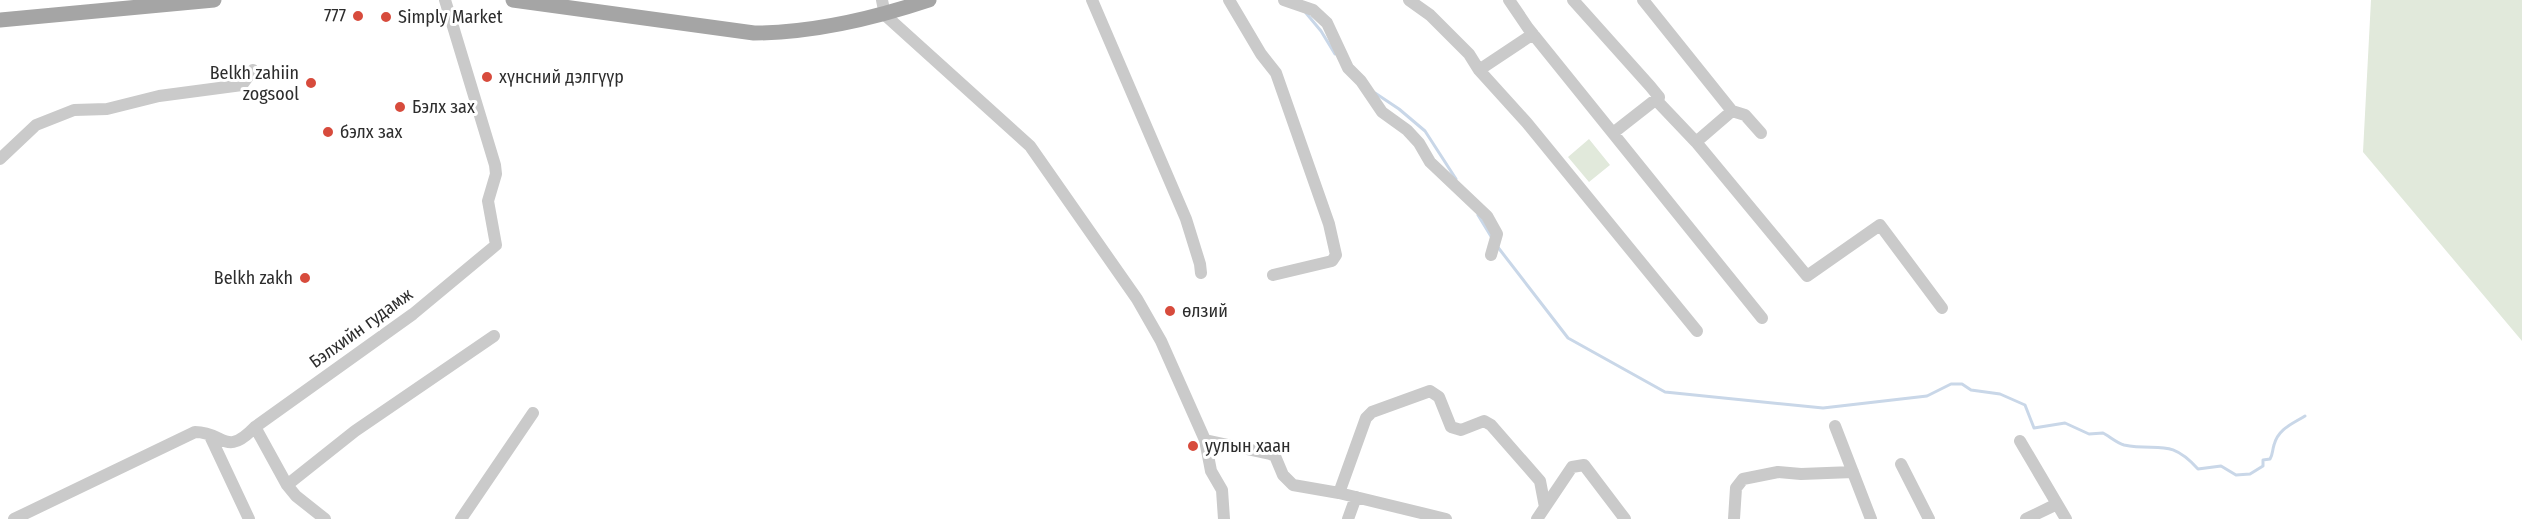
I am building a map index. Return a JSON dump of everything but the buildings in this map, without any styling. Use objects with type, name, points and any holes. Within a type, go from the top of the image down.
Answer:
[{"type":"main road","points":[[0,20],[214,0]]},
{"type":"main road","points":[[513,0],[754,33],[791,33],[884,8],[929,0]]},
{"type":"street","name":"Бэлхийн гудамж","points":[[14,519],[195,432],[225,442],[243,440],[255,427],[413,314],[496,245],[488,201],[496,174],[495,165],[445,0]]},
{"type":"street","points":[[1092,0],[1186,219],[1201,273]]},
{"type":"street","points":[[1229,0],[1261,54],[1276,73],[1329,224],[1336,255],[1332,261],[1274,275]]},
{"type":"street","points":[[1284,0],[1313,10],[1327,23],[1348,68],[1361,81],[1382,112],[1407,130],[1419,143],[1430,162],[1486,216],[1494,245]]},
{"type":"street","points":[[1409,0],[1430,15],[1457,41],[1697,331]]},
{"type":"street","points":[[1509,0],[1533,34],[1762,318]]},
{"type":"street","points":[[1573,0],[1659,97],[1658,102],[1696,142],[1807,276],[1880,225],[1942,308]]},
{"type":"street","points":[[1643,0],[1732,111],[1744,115],[1761,133]]},
{"type":"street","points":[[884,8],[1030,146],[1137,299],[1161,341],[1205,440],[1211,471],[1221,490],[1224,519]]},
{"type":"street","points":[[1479,70],[1533,34]]},
{"type":"street","points":[[0,159],[36,125],[74,110],[107,109],[159,96],[242,85],[253,70]]},
{"type":"street","points":[[1613,133],[1659,97]]},
{"type":"street","points":[[1696,142],[1732,111]]},
{"type":"street","points":[[287,485],[354,431],[494,336]]},
{"type":"street","points":[[1339,493],[1366,418],[1372,412],[1430,391],[1439,397],[1451,427],[1461,430],[1484,421],[1491,425],[1540,481],[1545,507]]},
{"type":"street","points":[[461,519],[533,413]]},
{"type":"street","points":[[1835,426],[1871,519]]},
{"type":"street","points":[[255,427],[287,485],[296,496],[325,519]]},
{"type":"street","points":[[210,436],[249,519]]},
{"type":"street","points":[[1205,440],[1275,456],[1283,475],[1293,485],[1339,493],[1446,519]]},
{"type":"street","points":[[2020,441],[2066,519]]},
{"type":"street","points":[[1901,464],[1929,519]]},
{"type":"street","points":[[1537,519],[1572,467],[1584,465],[1625,519]]},
{"type":"street","points":[[1734,519],[1736,488],[1743,478],[1778,472],[1801,474],[1853,472]]},
{"type":"street","points":[[1348,519],[1356,497]]},
{"type":"street","points":[[2026,519],[2057,504]]},
{"type":"shaded area","points":[[2371,0],[2522,0],[2522,341],[2363,152]]},
{"type":"shaded area","points":[[1589,139],[1610,165],[1589,182],[1568,157]]},
{"type":"waterway","points":[[1306,13],[1321,31],[1335,54]]},
{"type":"waterway","points":[[1375,93],[1425,131],[1456,179]]},
{"type":"waterway","points":[[1478,215],[1492,238]]},
{"type":"waterway","points":[[1497,246],[1568,338],[1665,392],[1823,408],[1927,396],[1951,384],[1962,384],[1971,390],[2000,394],[2025,405],[2034,428],[2065,423],[2089,434],[2103,433],[2124,445],[2171,449],[2188,459],[2198,469],[2221,466],[2236,475],[2250,474],[2263,466],[2263,460],[2270,459],[2279,435],[2305,416]]},
{"type":"place","name":"777","points":[[358,16]]},
{"type":"place","name":"Simply Market","points":[[386,17]]},
{"type":"place","name":"хүнсний дэлгүүр","points":[[487,77]]},
{"type":"place","name":"Belkh zahiin zogsool","points":[[311,83]]},
{"type":"place","name":"Бэлх зах","points":[[400,107]]},
{"type":"place","name":"бэлх зах","points":[[328,132]]},
{"type":"place","name":"Belkh zakh","points":[[305,278]]},
{"type":"place","name":"өлзий","points":[[1170,311]]},
{"type":"place","name":"уулын хаан","points":[[1193,446]]}]
